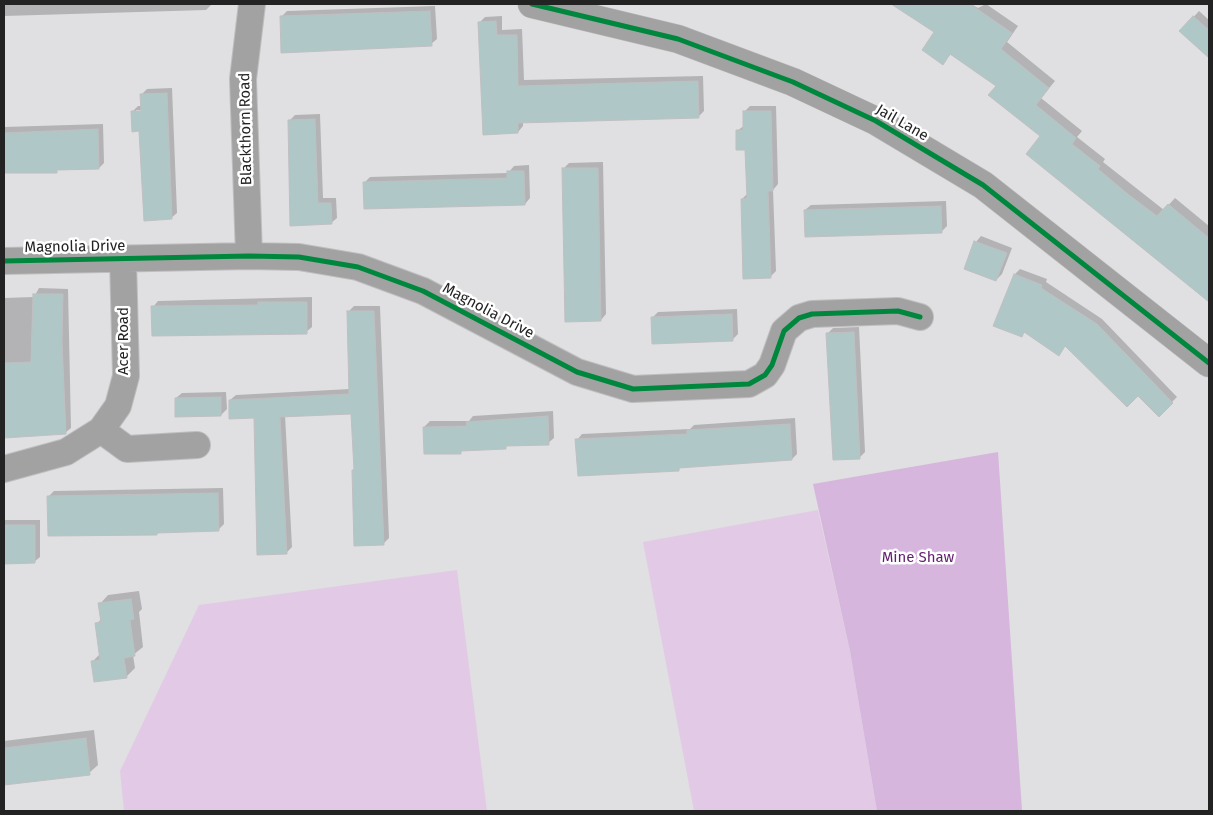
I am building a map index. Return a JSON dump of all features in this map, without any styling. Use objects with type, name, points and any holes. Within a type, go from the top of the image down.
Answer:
[{"type":"street","name":"Blackthorn Road","points":[[249,256],[243,79],[252,4]]},
{"type":"street","name":"Jail Lane","points":[[532,4],[678,39],[793,82],[876,121],[983,185],[1209,363]]},
{"type":"street","name":"Magnolia Drive","points":[[4,261],[249,256],[299,257],[358,267],[423,291],[576,372],[633,389],[749,384],[765,375],[772,365],[784,330],[799,318],[812,314],[898,310],[920,317]]},
{"type":"street","name":"Acer Road","points":[[4,469],[66,452],[101,430],[118,406],[126,376],[123,259]]},
{"type":"street","points":[[101,430],[127,449],[197,445]]},
{"type":"shaded area","points":[[818,510],[850,651],[877,811],[694,811],[643,542]]},
{"type":"shaded area","points":[[457,570],[487,811],[124,811],[120,771],[199,605]]},
{"type":"green space","name":"Mine Shaw","points":[[998,452],[1022,811],[877,811],[850,651],[813,484]]},
{"type":"building","points":[[891,4],[970,4],[1012,33],[1001,49],[1049,88],[1036,105],[1076,138],[1072,144],[1100,166],[1098,169],[1157,216],[1168,204],[1209,238],[1209,302],[1026,154],[1040,136],[988,95],[996,86],[950,54],[943,65],[922,50],[934,32]]},
{"type":"building","points":[[430,11],[432,46],[281,53],[280,16]]},
{"type":"building","points":[[1193,16],[1209,30],[1209,58],[1179,31]]},
{"type":"building","points":[[496,21],[497,35],[517,35],[518,86],[698,81],[699,118],[518,123],[518,133],[483,135],[478,22]]},
{"type":"building","points":[[167,93],[172,219],[144,221],[139,131],[132,132],[131,111],[141,111],[140,94]]},
{"type":"building","points":[[743,111],[771,111],[773,191],[768,191],[771,278],[743,279],[741,199],[747,198],[745,150],[736,150],[736,130],[743,130]]},
{"type":"building","points":[[315,119],[318,203],[331,203],[332,224],[290,226],[288,120]]},
{"type":"building","points":[[98,129],[99,169],[57,170],[57,173],[4,173],[4,133]]},
{"type":"building","points":[[562,168],[598,168],[601,321],[565,322]]},
{"type":"building","points":[[507,171],[524,171],[525,205],[364,209],[363,182],[507,178]]},
{"type":"building","points":[[941,206],[942,233],[805,237],[804,210]]},
{"type":"building","points":[[974,241],[1007,253],[996,281],[964,269]]},
{"type":"building","points":[[1014,274],[1042,285],[1041,288],[1097,324],[1173,403],[1159,417],[1138,396],[1127,407],[1065,346],[1059,356],[1024,332],[1022,337],[993,326]]},
{"type":"building","points":[[33,294],[63,294],[62,341],[66,434],[4,438],[4,363],[31,362]]},
{"type":"building","points":[[258,302],[307,302],[307,334],[152,336],[151,306],[258,305]]},
{"type":"building","points":[[347,311],[374,311],[384,545],[354,546],[352,470],[354,470],[351,414],[280,417],[287,554],[257,555],[254,418],[229,419],[229,400],[349,394]]},
{"type":"building","points":[[732,314],[733,341],[652,344],[651,317]]},
{"type":"building","points":[[854,332],[860,459],[833,460],[826,333]]},
{"type":"building","points":[[221,397],[221,416],[175,417],[175,398]]},
{"type":"building","points":[[548,416],[549,445],[506,446],[506,449],[461,451],[461,454],[424,454],[423,427],[467,426],[466,422]]},
{"type":"building","points":[[790,424],[792,460],[679,468],[679,471],[578,476],[575,439],[687,434],[687,430]]},
{"type":"building","points":[[218,493],[219,531],[157,533],[157,535],[48,536],[47,496]]},
{"type":"building","points":[[4,525],[35,525],[35,563],[4,564]]},
{"type":"building","points":[[131,599],[134,619],[130,620],[135,656],[124,658],[127,678],[94,682],[91,661],[100,660],[95,623],[101,622],[98,603]]},
{"type":"building","points":[[86,738],[90,775],[4,785],[4,748]]},
{"type":"cycle path","points":[[532,4],[678,39],[793,82],[876,121],[983,185],[1209,363]]},
{"type":"cycle path","points":[[4,261],[249,256],[299,257],[358,267],[423,291],[577,372],[633,389],[749,384],[765,375],[772,365],[784,331],[799,318],[812,314],[898,311],[920,317]]}]
